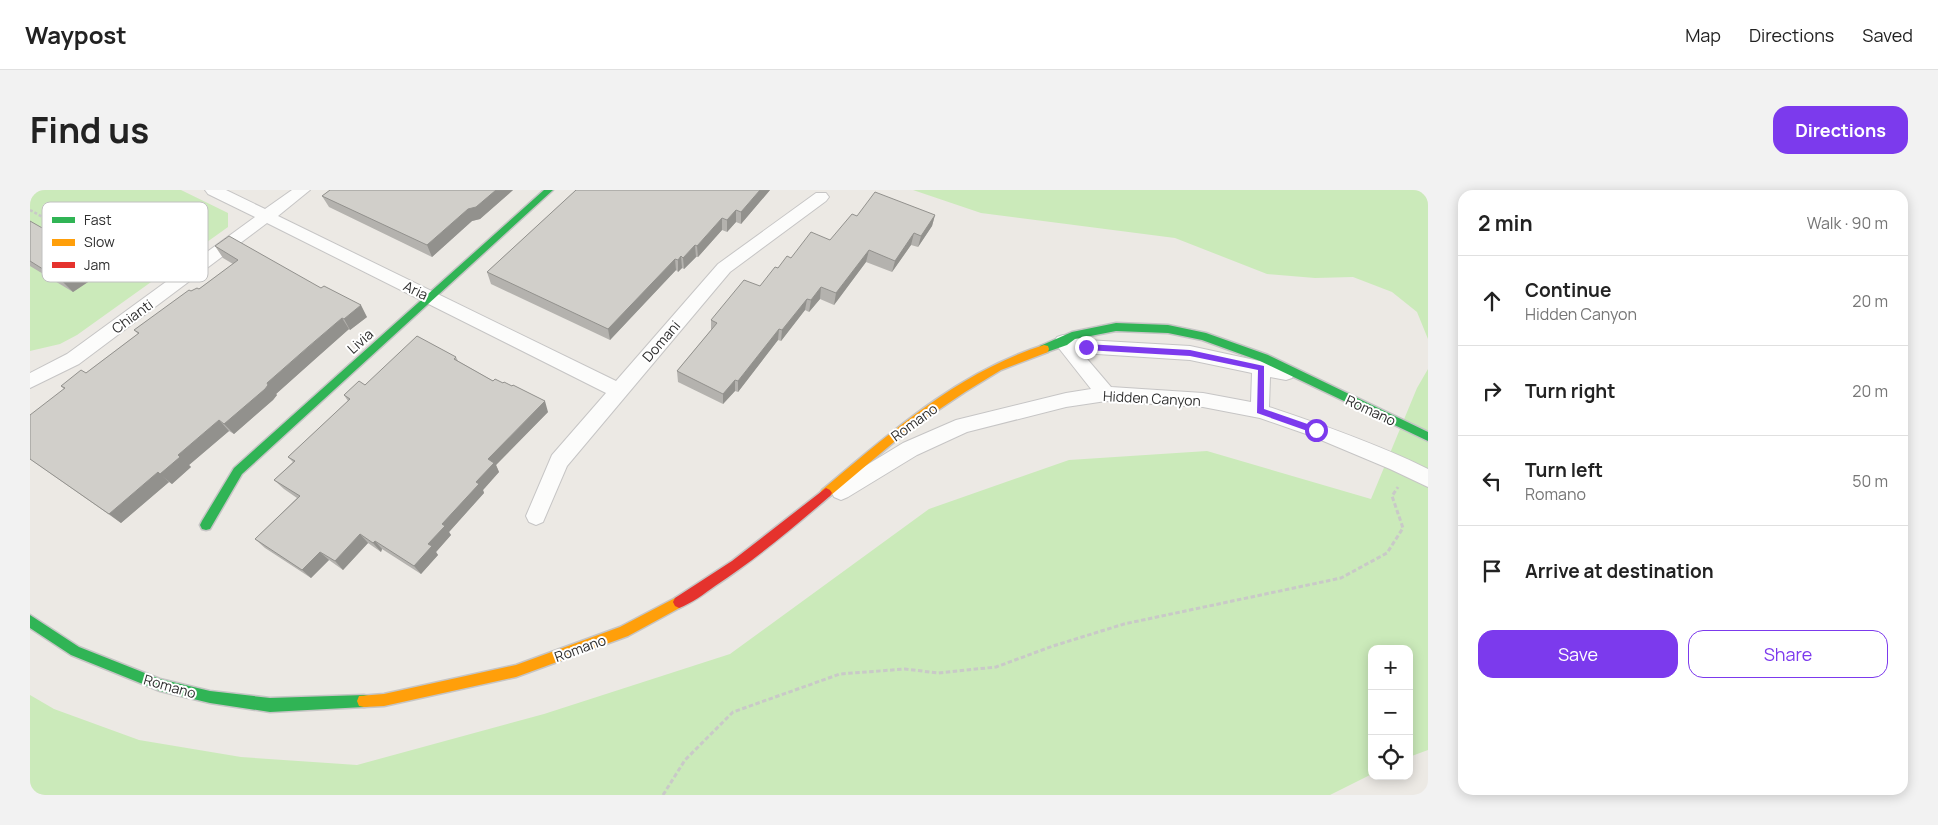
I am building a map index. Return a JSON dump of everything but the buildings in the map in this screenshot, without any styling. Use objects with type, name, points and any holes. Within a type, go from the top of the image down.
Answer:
[{"type":"street","name":"Aria","points":[[213,190],[619,391]]},
{"type":"street","name":"Chianti","points":[[208,259],[302,190]]},
{"type":"street","name":"Livia","points":[[206,525],[238,471],[549,190]]},
{"type":"street","name":"Domani","points":[[536,516],[559,462],[724,268],[822,197]]},
{"type":"street","name":"Chianti","points":[[30,381],[73,359],[177,282]]},
{"type":"street","name":"Romano","points":[[30,621],[74,651],[160,685],[210,697],[270,705],[384,700],[516,671],[624,632],[701,589],[799,516],[903,428],[961,389],[997,368],[1063,342],[1072,336],[1100,329],[1131,327],[1168,328],[1203,336],[1264,358],[1428,437]]},
{"type":"street","name":"Romano","points":[[1063,342],[1086,347],[1190,353],[1287,373],[1314,383]]},
{"type":"street","points":[[1063,342],[1106,394]]},
{"type":"street","points":[[1260,411],[1261,368]]},
{"type":"street","name":"Hidden Canyon","points":[[799,516],[910,449],[963,425],[1066,400],[1106,394],[1203,400],[1260,411],[1325,434],[1397,463],[1428,478]]},
{"type":"path","points":[[30,210],[42,217]]},
{"type":"path","points":[[663,795],[685,760],[733,712],[840,674],[905,669],[938,673],[996,667],[1053,646],[1124,624],[1341,578],[1387,553],[1404,528],[1397,510]]},
{"type":"green space","points":[[30,190],[181,190],[206,202],[42,202],[42,282],[151,282],[77,335],[60,344],[30,351]]},
{"type":"green space","points":[[913,190],[1428,190],[1428,339],[1417,312],[1392,292],[1353,277],[1315,278],[1267,274],[1175,238],[981,213]]},
{"type":"green space","points":[[208,203],[228,213],[228,227],[208,241]]},
{"type":"green space","points":[[1428,369],[1428,750],[1413,756],[1413,645],[1368,645],[1368,776],[1330,795],[30,795],[30,695],[54,709],[139,740],[241,757],[357,765],[544,714],[730,654],[929,509],[1069,460],[1207,451],[1371,499],[1417,388]]},
{"type":"traffic: fast","points":[[206,525],[238,471],[549,190]]},
{"type":"traffic: fast","points":[[1044,349],[1063,342],[1072,336],[1116,327],[1168,329],[1203,336],[1264,358],[1428,437]]},
{"type":"traffic: fast","points":[[30,621],[75,651],[160,685],[210,697],[270,705],[364,701]]},
{"type":"traffic: slow","points":[[826,493],[903,428],[961,389],[997,367],[1044,349]]},
{"type":"traffic: slow","points":[[364,701],[384,700],[516,671],[624,632],[679,602]]},
{"type":"traffic: jam","points":[[679,602],[755,551],[826,493]]},
{"type":"route","points":[[1086,347],[1190,353],[1261,368],[1260,411],[1316,430]]}]
